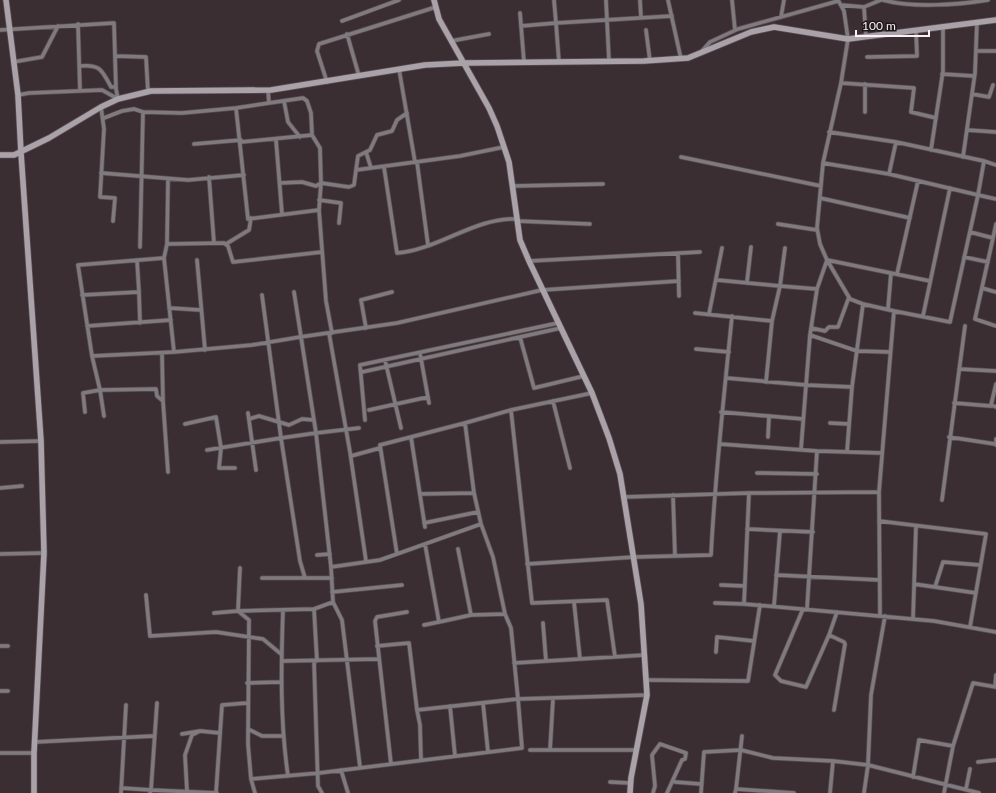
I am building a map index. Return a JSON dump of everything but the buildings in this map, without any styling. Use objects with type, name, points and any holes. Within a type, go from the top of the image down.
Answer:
[{"type":"street","points":[[6,0],[18,95],[20,152],[41,441],[44,553],[34,753],[34,793]]},
{"type":"street","points":[[342,20],[399,0]]},
{"type":"street","points":[[434,0],[439,19],[490,108],[504,147],[514,186],[520,240],[542,290],[592,393],[609,438],[620,474],[635,557],[641,604],[647,695],[630,783],[630,793]]},
{"type":"street","points":[[554,0],[559,62]]},
{"type":"street","points":[[606,0],[609,62]]},
{"type":"street","points":[[640,0],[641,18]]},
{"type":"street","points":[[668,0],[681,59]]},
{"type":"street","points":[[732,0],[735,30]]},
{"type":"street","points":[[781,17],[784,0]]},
{"type":"street","points":[[700,53],[710,42],[735,30],[838,0],[844,11],[848,39],[841,83],[823,162],[817,230],[826,260],[849,297],[863,304],[950,322],[984,161]]},
{"type":"street","points":[[847,0],[848,6]]},
{"type":"street","points":[[841,5],[864,7],[882,0],[936,2],[988,0]]},
{"type":"street","points":[[327,82],[317,47],[321,43],[436,7]]},
{"type":"street","points":[[864,7],[866,37]]},
{"type":"street","points":[[520,13],[524,62]]},
{"type":"street","points":[[521,26],[672,16]]},
{"type":"street","points":[[0,155],[14,155],[49,138],[101,106],[118,99],[148,92],[268,90],[327,82],[399,69],[464,63],[609,62],[681,59],[688,58],[751,32],[774,26],[848,39],[996,20]]},
{"type":"street","points":[[963,157],[974,76],[977,22]]},
{"type":"street","points":[[0,30],[78,24],[114,23],[116,87],[118,99]]},
{"type":"street","points":[[78,24],[80,90]]},
{"type":"street","points":[[13,62],[42,57],[58,26]]},
{"type":"street","points":[[931,150],[942,74],[943,26]]},
{"type":"street","points":[[646,30],[650,61]]},
{"type":"street","points":[[867,57],[917,56],[916,30]]},
{"type":"street","points":[[347,34],[359,76]]},
{"type":"street","points":[[451,41],[489,34]]},
{"type":"street","points":[[976,52],[996,51]]},
{"type":"street","points":[[115,56],[146,57],[148,92]]},
{"type":"street","points":[[80,66],[92,65],[97,67],[102,70],[111,87],[116,87]]},
{"type":"street","points":[[399,69],[416,162],[428,245]]},
{"type":"street","points":[[942,74],[974,76]]},
{"type":"street","points":[[841,83],[914,88],[911,112],[936,118]]},
{"type":"street","points":[[865,84],[865,112]]},
{"type":"street","points":[[972,94],[989,97],[993,85]]},
{"type":"street","points":[[18,95],[80,90],[102,90],[118,99]]},
{"type":"street","points":[[268,90],[269,103]]},
{"type":"street","points":[[104,118],[122,111],[134,109],[143,112],[182,113],[236,108],[303,98],[307,101],[311,113],[312,135],[320,148],[321,183],[319,210],[326,301],[366,561]]},
{"type":"street","points":[[284,101],[288,122],[300,137]]},
{"type":"street","points":[[101,106],[104,118],[100,198],[115,198],[113,221]]},
{"type":"street","points":[[236,108],[241,141],[248,219],[319,210]]},
{"type":"street","points":[[140,247],[143,112]]},
{"type":"street","points":[[280,183],[302,182],[316,186],[321,183],[349,186],[354,185],[358,156],[373,147],[377,135],[392,131],[397,120],[407,114]]},
{"type":"street","points":[[967,130],[996,132]]},
{"type":"street","points":[[829,132],[896,142],[984,161],[996,165]]},
{"type":"street","points":[[194,144],[276,140],[312,135]]},
{"type":"street","points":[[276,140],[282,214]]},
{"type":"street","points":[[889,174],[896,142]]},
{"type":"street","points":[[356,170],[384,167],[504,147]]},
{"type":"street","points":[[366,152],[372,168]]},
{"type":"street","points":[[681,156],[821,186]]},
{"type":"street","points":[[823,162],[889,174],[996,199]]},
{"type":"street","points":[[384,167],[397,253],[428,245],[496,220],[590,224]]},
{"type":"street","points":[[101,173],[142,176],[168,180],[188,180],[244,175]]},
{"type":"street","points":[[209,177],[214,243]]},
{"type":"street","points":[[168,180],[167,244],[164,258],[174,352]]},
{"type":"street","points":[[897,274],[918,181]]},
{"type":"street","points":[[514,186],[603,184]]},
{"type":"street","points":[[923,316],[950,188]]},
{"type":"street","points":[[820,198],[910,218]]},
{"type":"street","points":[[320,200],[341,203],[339,223]]},
{"type":"street","points":[[167,244],[226,244],[249,230],[251,218]]},
{"type":"street","points":[[778,224],[817,230]]},
{"type":"street","points":[[996,224],[994,240],[974,319],[996,326]]},
{"type":"street","points":[[970,232],[994,240]]},
{"type":"street","points":[[226,244],[233,262],[322,252]]},
{"type":"street","points":[[747,282],[751,247]]},
{"type":"street","points":[[709,314],[717,280],[722,248]]},
{"type":"street","points":[[766,382],[772,321],[780,286],[786,248]]},
{"type":"street","points":[[529,261],[700,252]]},
{"type":"street","points":[[678,253],[679,296]]},
{"type":"street","points":[[964,257],[988,262]]},
{"type":"street","points":[[104,416],[92,356],[78,265],[164,258]]},
{"type":"street","points":[[137,260],[140,323]]},
{"type":"street","points":[[197,260],[205,350]]},
{"type":"street","points":[[826,260],[930,281]]},
{"type":"street","points":[[801,449],[810,335],[817,289],[826,260]]},
{"type":"street","points":[[888,309],[891,273]]},
{"type":"street","points":[[717,280],[817,289]]},
{"type":"street","points":[[92,356],[205,350],[267,343],[300,336],[405,322],[542,290],[679,282]]},
{"type":"street","points":[[982,288],[996,292]]},
{"type":"street","points":[[82,295],[139,292]]},
{"type":"street","points":[[294,292],[316,433],[330,554],[333,602],[342,620],[360,767]]},
{"type":"street","points":[[366,328],[361,300],[392,292]]},
{"type":"street","points":[[262,295],[267,343],[281,438],[300,561],[305,578]]},
{"type":"street","points":[[811,328],[825,331],[829,328],[838,327],[849,297]]},
{"type":"street","points":[[846,452],[852,387],[863,304]]},
{"type":"street","points":[[169,308],[201,310]]},
{"type":"street","points":[[880,616],[879,492],[894,311]]},
{"type":"street","points":[[695,313],[772,321]]},
{"type":"street","points":[[527,564],[635,557],[710,555],[714,494],[720,444],[721,412],[732,316]]},
{"type":"street","points":[[87,326],[171,320]]},
{"type":"street","points":[[362,372],[520,337],[560,326]]},
{"type":"street","points":[[365,420],[360,366],[560,326]]},
{"type":"street","points":[[942,500],[949,437],[965,326]]},
{"type":"street","points":[[810,335],[857,351],[890,352]]},
{"type":"street","points":[[520,337],[534,388],[584,376]]},
{"type":"street","points":[[696,349],[729,352]]},
{"type":"street","points":[[162,353],[168,472]]},
{"type":"street","points":[[420,353],[429,402]]},
{"type":"street","points":[[385,360],[401,428]]},
{"type":"street","points":[[959,369],[996,372]]},
{"type":"street","points":[[726,378],[806,385],[852,387]]},
{"type":"street","points":[[991,406],[996,384]]},
{"type":"street","points":[[85,412],[83,392],[100,390],[156,389],[157,396],[164,401]]},
{"type":"street","points":[[351,456],[380,448],[380,445],[511,410],[592,393]]},
{"type":"street","points":[[369,410],[428,397]]},
{"type":"street","points":[[554,401],[570,468]]},
{"type":"street","points":[[954,403],[996,407]]},
{"type":"street","points":[[511,410],[532,603],[607,600],[615,657]]},
{"type":"street","points":[[721,412],[803,419]]},
{"type":"street","points":[[248,413],[256,470]]},
{"type":"street","points":[[249,419],[259,416],[289,425],[302,419],[314,420]]},
{"type":"street","points":[[768,437],[769,416]]},
{"type":"street","points":[[185,424],[216,417],[221,448],[219,468],[235,468]]},
{"type":"street","points":[[251,779],[319,773],[522,748],[511,628],[505,614],[493,557],[478,512],[464,423]]},
{"type":"street","points":[[830,423],[849,424]]},
{"type":"street","points":[[207,450],[252,444],[281,438],[359,428]]},
{"type":"street","points":[[411,437],[425,525],[478,512]]},
{"type":"street","points":[[949,437],[995,445],[996,439]]},
{"type":"street","points":[[0,442],[41,441]]},
{"type":"street","points":[[720,444],[817,451],[882,453]]},
{"type":"street","points":[[380,448],[397,554]]},
{"type":"street","points":[[817,451],[816,493],[810,576],[805,609],[775,675],[781,681],[806,687],[829,635],[837,612]]},
{"type":"street","points":[[757,473],[817,474]]},
{"type":"street","points":[[0,488],[22,486]]},
{"type":"street","points":[[624,497],[749,493],[879,492]]},
{"type":"street","points":[[420,494],[474,493]]},
{"type":"street","points":[[744,604],[749,493]]},
{"type":"street","points":[[673,495],[675,556]]},
{"type":"street","points":[[879,521],[986,534],[970,627]]},
{"type":"street","points":[[331,567],[380,560],[481,524]]},
{"type":"street","points":[[912,619],[916,526]]},
{"type":"street","points":[[747,529],[813,532]]},
{"type":"street","points":[[774,606],[780,530]]},
{"type":"street","points":[[425,544],[439,622]]},
{"type":"street","points":[[458,549],[471,614]]},
{"type":"street","points":[[0,554],[44,553]]},
{"type":"street","points":[[317,555],[330,554]]},
{"type":"street","points":[[936,587],[943,562],[980,565]]},
{"type":"street","points":[[238,611],[240,568]]},
{"type":"street","points":[[776,575],[880,580]]},
{"type":"street","points":[[262,578],[332,578]]},
{"type":"street","points":[[914,584],[976,593]]},
{"type":"street","points":[[332,592],[402,585]]},
{"type":"street","points":[[721,586],[745,586]]},
{"type":"street","points":[[146,595],[150,636],[216,632],[263,639],[281,654]]},
{"type":"street","points":[[214,613],[314,609],[333,602]]},
{"type":"street","points":[[574,602],[580,659]]},
{"type":"street","points":[[715,603],[774,606],[885,616],[970,627],[996,632]]},
{"type":"street","points":[[646,680],[748,681],[760,605]]},
{"type":"street","points":[[314,609],[319,773],[318,786],[322,793]]},
{"type":"street","points":[[283,610],[281,654],[283,661],[281,682],[282,736],[288,776]]},
{"type":"street","points":[[238,611],[249,620],[247,703],[251,779],[255,793]]},
{"type":"street","points":[[391,764],[378,659],[375,621],[377,617],[407,612]]},
{"type":"street","points":[[424,625],[471,614],[505,614]]},
{"type":"street","points":[[864,793],[868,765],[871,695],[885,616]]},
{"type":"street","points":[[543,623],[546,661]]},
{"type":"street","points":[[829,635],[844,642],[845,644],[834,710]]},
{"type":"street","points":[[716,652],[717,637],[754,641]]},
{"type":"street","points":[[377,646],[409,642],[420,725],[421,760]]},
{"type":"street","points":[[0,646],[8,646]]},
{"type":"street","points":[[514,663],[645,655]]},
{"type":"street","points":[[283,661],[378,659]]},
{"type":"street","points":[[944,793],[953,746],[973,683],[996,687],[996,675]]},
{"type":"street","points":[[247,683],[281,682]]},
{"type":"street","points":[[0,691],[8,691]]},
{"type":"street","points":[[417,710],[518,699],[647,695]]},
{"type":"street","points":[[550,750],[553,699]]},
{"type":"street","points":[[121,788],[150,791],[217,793],[222,705],[247,703]]},
{"type":"street","points":[[483,703],[488,752]]},
{"type":"street","points":[[150,791],[153,736],[157,704]]},
{"type":"street","points":[[121,793],[126,705]]},
{"type":"street","points":[[450,706],[455,756]]},
{"type":"street","points":[[248,729],[262,736],[282,736]]},
{"type":"street","points":[[182,734],[200,731],[220,733]]},
{"type":"street","points":[[187,791],[185,755],[192,735],[200,731]]},
{"type":"street","points":[[35,742],[123,739],[153,736]]},
{"type":"street","points":[[742,736],[735,791],[794,793]]},
{"type":"street","points":[[912,777],[919,740],[953,746]]},
{"type":"street","points":[[652,793],[655,786],[652,755],[660,744],[686,753],[685,759],[682,760],[667,793]]},
{"type":"street","points":[[530,750],[636,750]]},
{"type":"street","points":[[701,793],[704,752],[741,750],[772,758],[833,761],[868,765],[979,793]]},
{"type":"street","points":[[0,753],[34,753]]},
{"type":"street","points":[[978,762],[996,760]]},
{"type":"street","points":[[830,793],[833,761]]},
{"type":"street","points":[[966,789],[970,769]]},
{"type":"street","points":[[341,770],[348,793]]},
{"type":"street","points":[[610,782],[630,783]]},
{"type":"street","points":[[675,782],[701,784]]}]
